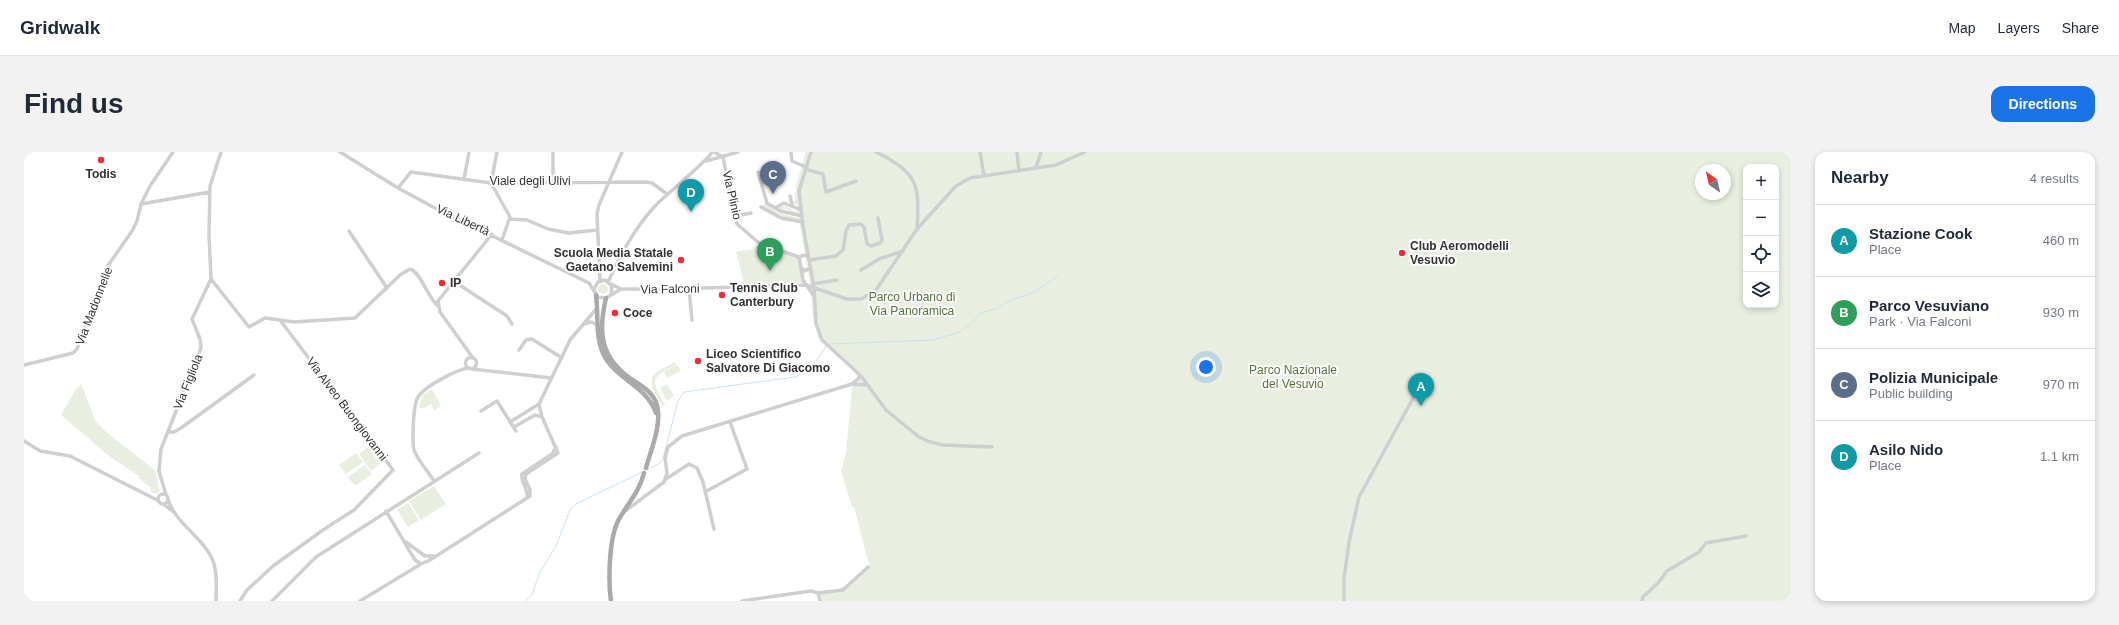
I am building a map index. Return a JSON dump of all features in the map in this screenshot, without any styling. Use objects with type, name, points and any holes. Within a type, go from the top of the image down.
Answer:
[{"type":"main road","points":[[596,295],[596,324],[599,342],[606,358],[618,373],[646,395],[654,407],[657,421]]},
{"type":"main road","points":[[606,298],[601,327],[606,348],[622,372],[650,392],[656,404],[657,421],[645,470],[637,493],[617,524],[609,571],[611,601]]},
{"type":"street","name":"Via Madonnelle","points":[[24,365],[73,353],[77,349],[107,267],[132,231],[137,220],[141,204],[160,170],[173,152]]},
{"type":"street","name":"Via Figliola","points":[[168,499],[163,488],[159,471],[160,459],[168,432],[201,348],[200,339],[192,319],[211,279],[208,235],[210,192],[221,152]]},
{"type":"street","name":"Via Libertà","points":[[340,152],[398,188],[589,283],[594,289]]},
{"type":"street","points":[[464,179],[469,152]]},
{"type":"street","points":[[497,152],[491,183],[510,219],[502,240]]},
{"type":"street","points":[[553,152],[553,181]]},
{"type":"street","points":[[622,152],[599,205],[597,230],[599,281],[594,289],[596,295],[601,298],[606,298],[611,294],[609,283],[625,245],[654,208],[695,168],[705,162],[716,152],[723,157]]},
{"type":"street","points":[[705,162],[738,152]]},
{"type":"street","points":[[791,152],[792,161],[823,174],[826,192],[856,181]]},
{"type":"street","points":[[811,152],[799,191],[814,288],[819,335],[861,376],[886,410],[910,430],[930,442],[992,447]]},
{"type":"street","points":[[876,152],[905,168],[912,176],[919,200],[918,229]]},
{"type":"street","points":[[980,152],[984,176]]},
{"type":"street","points":[[1017,152],[1019,171]]},
{"type":"street","points":[[1036,168],[1041,152]]},
{"type":"street","name":"Via Falconi","points":[[609,283],[621,289],[689,289],[806,285],[847,299],[865,297],[880,285],[918,229],[956,186],[970,178],[1056,165],[1085,152]]},
{"type":"street","name":"Via Plinio","points":[[723,157],[737,224],[760,243],[799,257],[805,255],[809,258],[836,256],[843,250],[846,231],[849,225],[856,223],[861,224],[864,227],[867,244],[871,246],[880,243],[882,240],[878,218]]},
{"type":"street","name":"Viale degli Ulivi","points":[[398,188],[411,172],[491,183],[553,181],[649,182],[667,194]]},
{"type":"street","points":[[776,179],[768,180],[758,172],[767,203],[780,211],[802,216]]},
{"type":"street","points":[[764,192],[765,183],[768,180]]},
{"type":"street","points":[[141,204],[210,192]]},
{"type":"street","points":[[790,196],[792,205]]},
{"type":"street","points":[[775,208],[781,204],[792,205],[801,210]]},
{"type":"street","points":[[761,207],[781,218],[803,222]]},
{"type":"street","points":[[735,216],[752,213]]},
{"type":"street","points":[[510,219],[527,220],[548,229],[569,233],[597,230]]},
{"type":"street","points":[[349,231],[387,288]]},
{"type":"street","points":[[438,306],[439,298],[455,282],[492,234]]},
{"type":"street","points":[[861,270],[879,259],[902,251]]},
{"type":"street","points":[[799,257],[802,276],[806,285],[814,296]]},
{"type":"street","points":[[801,268],[805,271],[810,268]]},
{"type":"street","points":[[211,279],[248,327],[264,318],[305,322],[354,318],[406,270],[413,269],[429,296],[438,306],[440,312],[476,363],[484,370]]},
{"type":"street","points":[[802,276],[806,272],[811,273]]},
{"type":"street","points":[[806,285],[813,282],[837,280]]},
{"type":"street","points":[[589,283],[599,281],[609,283]]},
{"type":"street","points":[[455,282],[507,316],[512,324]]},
{"type":"street","name":"Via Falconi","points":[[611,294],[621,289]]},
{"type":"street","points":[[689,289],[692,320]]},
{"type":"street","points":[[510,422],[539,404],[570,340],[597,308]]},
{"type":"street","name":"Via Alveo Buongiovanni","points":[[240,601],[248,590],[273,566],[354,510],[393,470],[280,320]]},
{"type":"street","points":[[583,325],[591,322],[596,324]]},
{"type":"street","points":[[519,350],[526,340],[532,339],[562,358]]},
{"type":"street","points":[[467,349],[466,361],[470,368]]},
{"type":"street","points":[[434,481],[414,447],[416,400],[422,393],[457,370],[466,361],[473,358]]},
{"type":"street","points":[[470,368],[476,363]]},
{"type":"street","points":[[457,370],[470,368],[551,378]]},
{"type":"street","points":[[168,432],[174,432],[181,428],[254,375]]},
{"type":"street","points":[[852,384],[861,376]]},
{"type":"street","points":[[666,479],[667,473],[665,458],[668,447],[682,436],[852,384],[867,385]]},
{"type":"street","points":[[1344,601],[1347,558],[1359,497],[1417,391]]},
{"type":"street","points":[[481,411],[497,401],[515,429],[535,415],[542,417]]},
{"type":"street","points":[[360,601],[436,556],[530,496],[531,492],[525,476],[558,453],[542,417],[539,404]]},
{"type":"street","points":[[528,412],[526,415],[530,418]]},
{"type":"street","points":[[705,492],[747,469],[730,422]]},
{"type":"street","points":[[24,441],[40,451],[70,456],[153,498],[175,513],[194,534],[213,560],[215,570],[216,601]]},
{"type":"street","points":[[272,601],[316,557],[479,453]]},
{"type":"street","points":[[624,512],[666,479],[689,464],[697,468],[705,492],[714,529]]},
{"type":"street","points":[[161,503],[160,496],[163,488]]},
{"type":"street","points":[[153,498],[166,495]]},
{"type":"street","points":[[161,503],[167,502],[168,499],[175,513]]},
{"type":"street","points":[[386,511],[415,560],[421,564]]},
{"type":"street","points":[[1642,601],[1643,597],[1658,583],[1667,571],[1699,552],[1706,543],[1746,536]]},
{"type":"street","points":[[404,540],[425,556],[436,556]]},
{"type":"street","points":[[742,601],[798,592],[811,591],[818,593],[843,590],[868,567]]},
{"type":"street","points":[[818,593],[820,601]]},
{"type":"green space","name":"Parco Nazionale del Vesuvio","points":[[806,152],[1791,152],[1791,601],[819,601],[818,595],[821,591],[828,592],[841,588],[853,580],[869,565],[854,507],[852,507],[841,471],[846,453],[852,387],[857,376],[854,371],[818,338],[813,317],[810,283],[799,220],[784,217],[769,211],[763,205],[766,203],[778,213],[799,218],[798,214],[788,212],[788,210],[783,208],[783,211],[778,208],[787,205],[787,207],[796,212],[798,210],[797,205],[793,203],[791,198],[795,201],[796,186]]},
{"type":"green space","points":[[758,244],[798,258],[803,283],[745,286],[736,252],[753,249]]},
{"type":"green space","points":[[601,284],[605,284],[607,285],[607,293],[601,294],[598,291],[598,287]]},
{"type":"green space","points":[[675,362],[676,365],[661,373],[655,380],[657,389],[665,405],[662,406],[652,387],[652,377],[656,372]]},
{"type":"green space","points":[[677,365],[681,371],[667,378],[664,372]]},
{"type":"green space","points":[[81,384],[96,422],[111,436],[155,470],[160,491],[156,494],[151,492],[150,487],[138,478],[139,476],[109,456],[61,415],[76,389]]},
{"type":"green space","points":[[667,384],[674,396],[667,401],[660,388]]},
{"type":"green space","points":[[432,389],[441,406],[434,410],[431,404],[425,408],[420,408],[419,405],[423,395]]},
{"type":"green space","points":[[368,447],[380,464],[371,471],[359,454]]},
{"type":"green space","points":[[356,453],[363,462],[346,474],[339,465]]},
{"type":"green space","points":[[365,465],[372,474],[355,486],[348,477]]},
{"type":"green space","points":[[434,486],[446,504],[421,520],[409,501]]},
{"type":"green space","points":[[408,503],[419,520],[408,527],[397,510]]},
{"type":"waterway","points":[[830,344],[932,340],[957,333],[970,325],[982,312],[996,309],[1009,301],[1035,292],[1058,276]]},
{"type":"waterway","points":[[647,470],[660,463],[663,458],[678,401],[684,392],[795,377],[811,369],[827,345]]},
{"type":"waterway","points":[[526,601],[532,595],[539,574],[556,546],[570,510],[576,504],[642,472]]},
{"type":"place","name":"Todis","points":[[101,160]]},
{"type":"place","name":"Polizia Municipale","points":[[773,194]]},
{"type":"place","name":"Asilo Nido","points":[[691,212]]},
{"type":"place","name":"Club Aeromodelli Vesuvio","points":[[1402,253]]},
{"type":"place","name":"Scuola Media Statale Gaetano Salvemini","points":[[681,260]]},
{"type":"place","name":"Parco Vesuviano","points":[[770,271]]},
{"type":"place","name":"IP","points":[[442,283]]},
{"type":"place","name":"Tennis Club Canterbury","points":[[722,295]]},
{"type":"place","name":"Coce","points":[[615,313]]},
{"type":"place","name":"Liceo Scientifico Salvatore Di Giacomo","points":[[698,361]]},
{"type":"place","name":"Stazione Cook","points":[[1421,406]]},
{"type":"park label","name":"Parco Urbano di Via Panoramica","points":[[912,304]]}]
